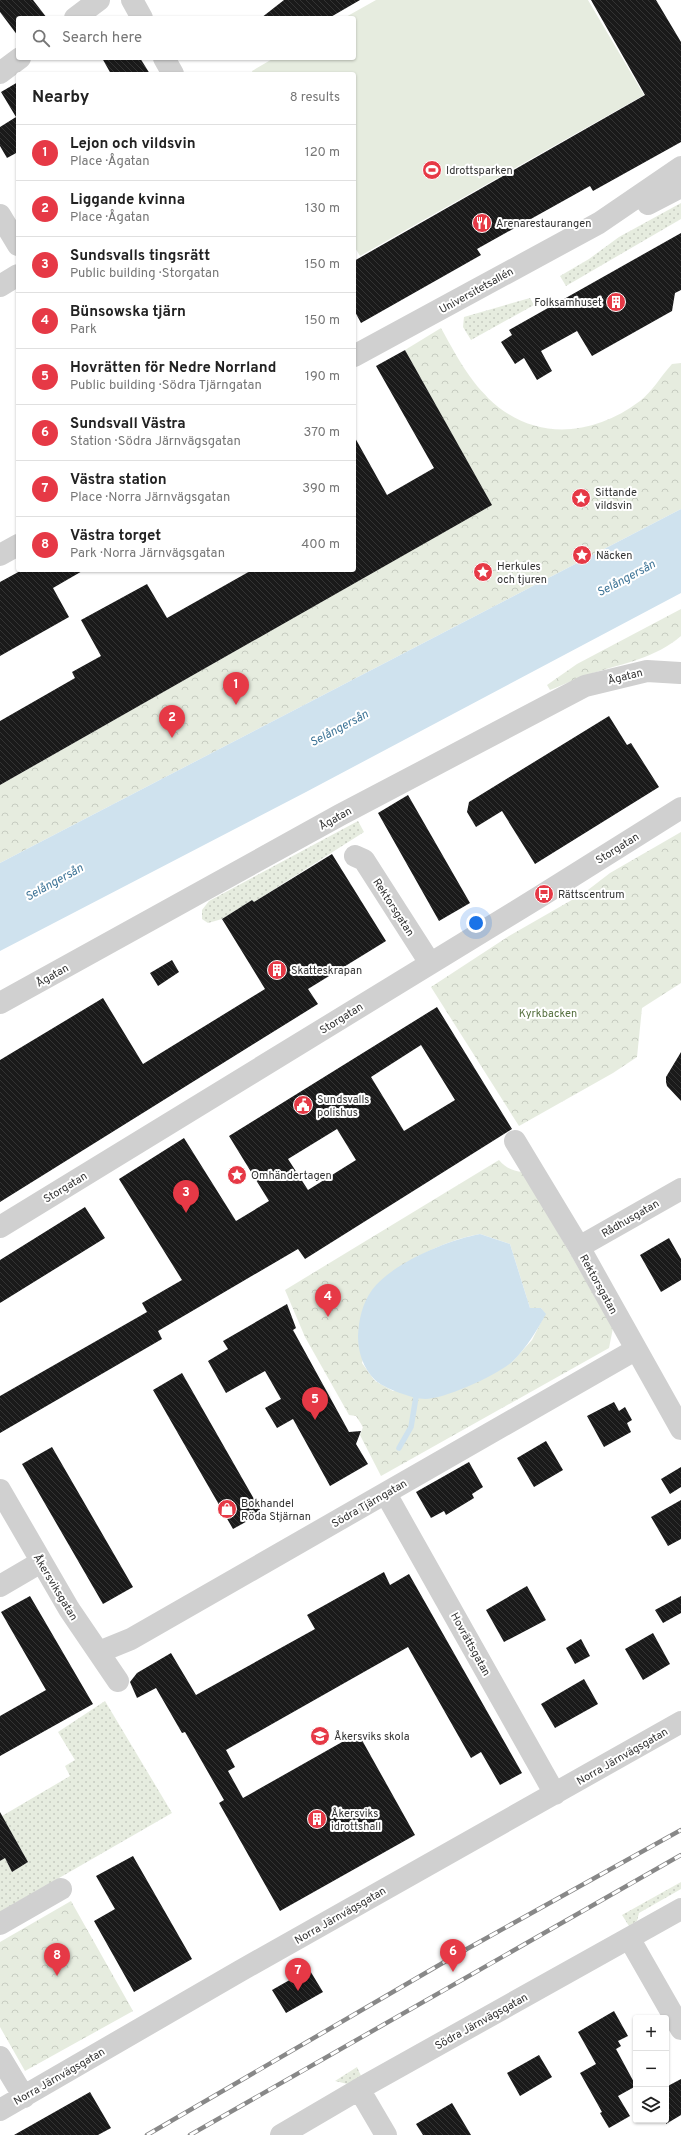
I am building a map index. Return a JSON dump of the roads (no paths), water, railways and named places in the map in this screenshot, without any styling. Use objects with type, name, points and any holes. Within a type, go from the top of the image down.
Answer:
[{"type":"street","points":[[78,16],[99,0]]},
{"type":"street","points":[[132,0],[141,16]]},
{"type":"street","points":[[0,73],[17,60]]},
{"type":"street","points":[[165,60],[172,72]]},
{"type":"street","name":"Universitetsallén","points":[[356,355],[599,223],[681,167]]},
{"type":"street","name":"Universitetsallén","points":[[599,223],[646,205],[681,187]]},
{"type":"street","points":[[0,215],[16,242]]},
{"type":"street","points":[[0,286],[16,276]]},
{"type":"street","points":[[0,555],[16,546]]},
{"type":"street","name":"Ågatan","points":[[0,1003],[340,815],[585,686],[647,670],[681,673]]},
{"type":"street","name":"Storgatan","points":[[0,1227],[544,894],[681,808]]},
{"type":"street","name":"Rektorsgatan","points":[[355,856],[364,860],[430,963]]},
{"type":"street","name":"Rektorsgatan","points":[[515,1141],[579,1247],[635,1350],[681,1429]]},
{"type":"street","name":"Rådhusgatan","points":[[579,1247],[681,1188]]},
{"type":"street","name":"Södra Tjärngatan","points":[[100,1652],[131,1639],[635,1350]]},
{"type":"street","name":"Åkersviksgatan","points":[[0,1490],[40,1562],[89,1640],[100,1652],[118,1681]]},
{"type":"street","name":"Hovrättsgatan","points":[[386,1494],[555,1794]]},
{"type":"street","points":[[0,1586],[40,1562]]},
{"type":"street","name":"Norra Järnvägsgatan","points":[[0,2110],[240,1971],[681,1722]]},
{"type":"street","points":[[0,1924],[61,1889]]},
{"type":"street","name":"Södra Järnvägsgatan","points":[[281,2135],[359,2089],[681,1909]]},
{"type":"street","points":[[629,1938],[681,2029]]},
{"type":"street","points":[[0,2057],[24,2097]]},
{"type":"street","points":[[359,2089],[386,2135]]},
{"type":"water","name":"Selångersån","points":[[681,509],[681,593],[306,792],[0,951],[0,863]]},
{"type":"water","points":[[480,1234],[510,1244],[530,1308],[541,1308],[546,1314],[531,1339],[518,1356],[506,1367],[458,1391],[445,1395],[434,1398],[420,1399],[398,1392],[379,1383],[364,1365],[358,1342],[360,1318],[372,1290],[381,1280],[393,1271],[422,1254],[452,1241]]},
{"type":"waterway","points":[[399,1448],[411,1427],[416,1397]]},
{"type":"railway","points":[[147,2135],[465,1950],[681,1830]]},
{"type":"railway","points":[[190,2135],[681,1855]]},
{"type":"place","name":"Idrottsparken","points":[[432,170]]},
{"type":"place","name":"Arenarestaurangen","points":[[482,223]]},
{"type":"place","name":"Folksamhuset","points":[[616,302]]},
{"type":"place","name":"Sittande vildsvin","points":[[581,498]]},
{"type":"place","name":"Näcken","points":[[582,555]]},
{"type":"place","name":"Herkules och tjuren","points":[[483,572]]},
{"type":"place","name":"Lejon och vildsvin","points":[[236,705]]},
{"type":"place","name":"Liggande kvinna","points":[[172,738]]},
{"type":"place","name":"Rättscentrum","points":[[544,894]]},
{"type":"place","name":"Skatteskrapan","points":[[277,970]]},
{"type":"place","name":"Sundsvalls polishus","points":[[303,1105]]},
{"type":"place","name":"Omhändertagen","points":[[237,1175]]},
{"type":"place","name":"Sundsvalls tingsrätt","points":[[186,1213]]},
{"type":"place","name":"Bünsowska tjärn","points":[[328,1317]]},
{"type":"place","name":"Hovrätten för Nedre Norrland","points":[[315,1420]]},
{"type":"place","name":"Bokhandel Röda Stjärnan","points":[[227,1509]]},
{"type":"place","name":"Åkersviks skola","points":[[320,1736]]},
{"type":"place","name":"Åkersviks idrottshall","points":[[317,1819]]},
{"type":"place","name":"Sundsvall Västra","points":[[453,1972]]},
{"type":"place","name":"Västra torget","points":[[57,1976]]},
{"type":"place","name":"Västra station","points":[[298,1991]]},
{"type":"park label","name":"Kyrkbacken","points":[[548,1013]]}]
